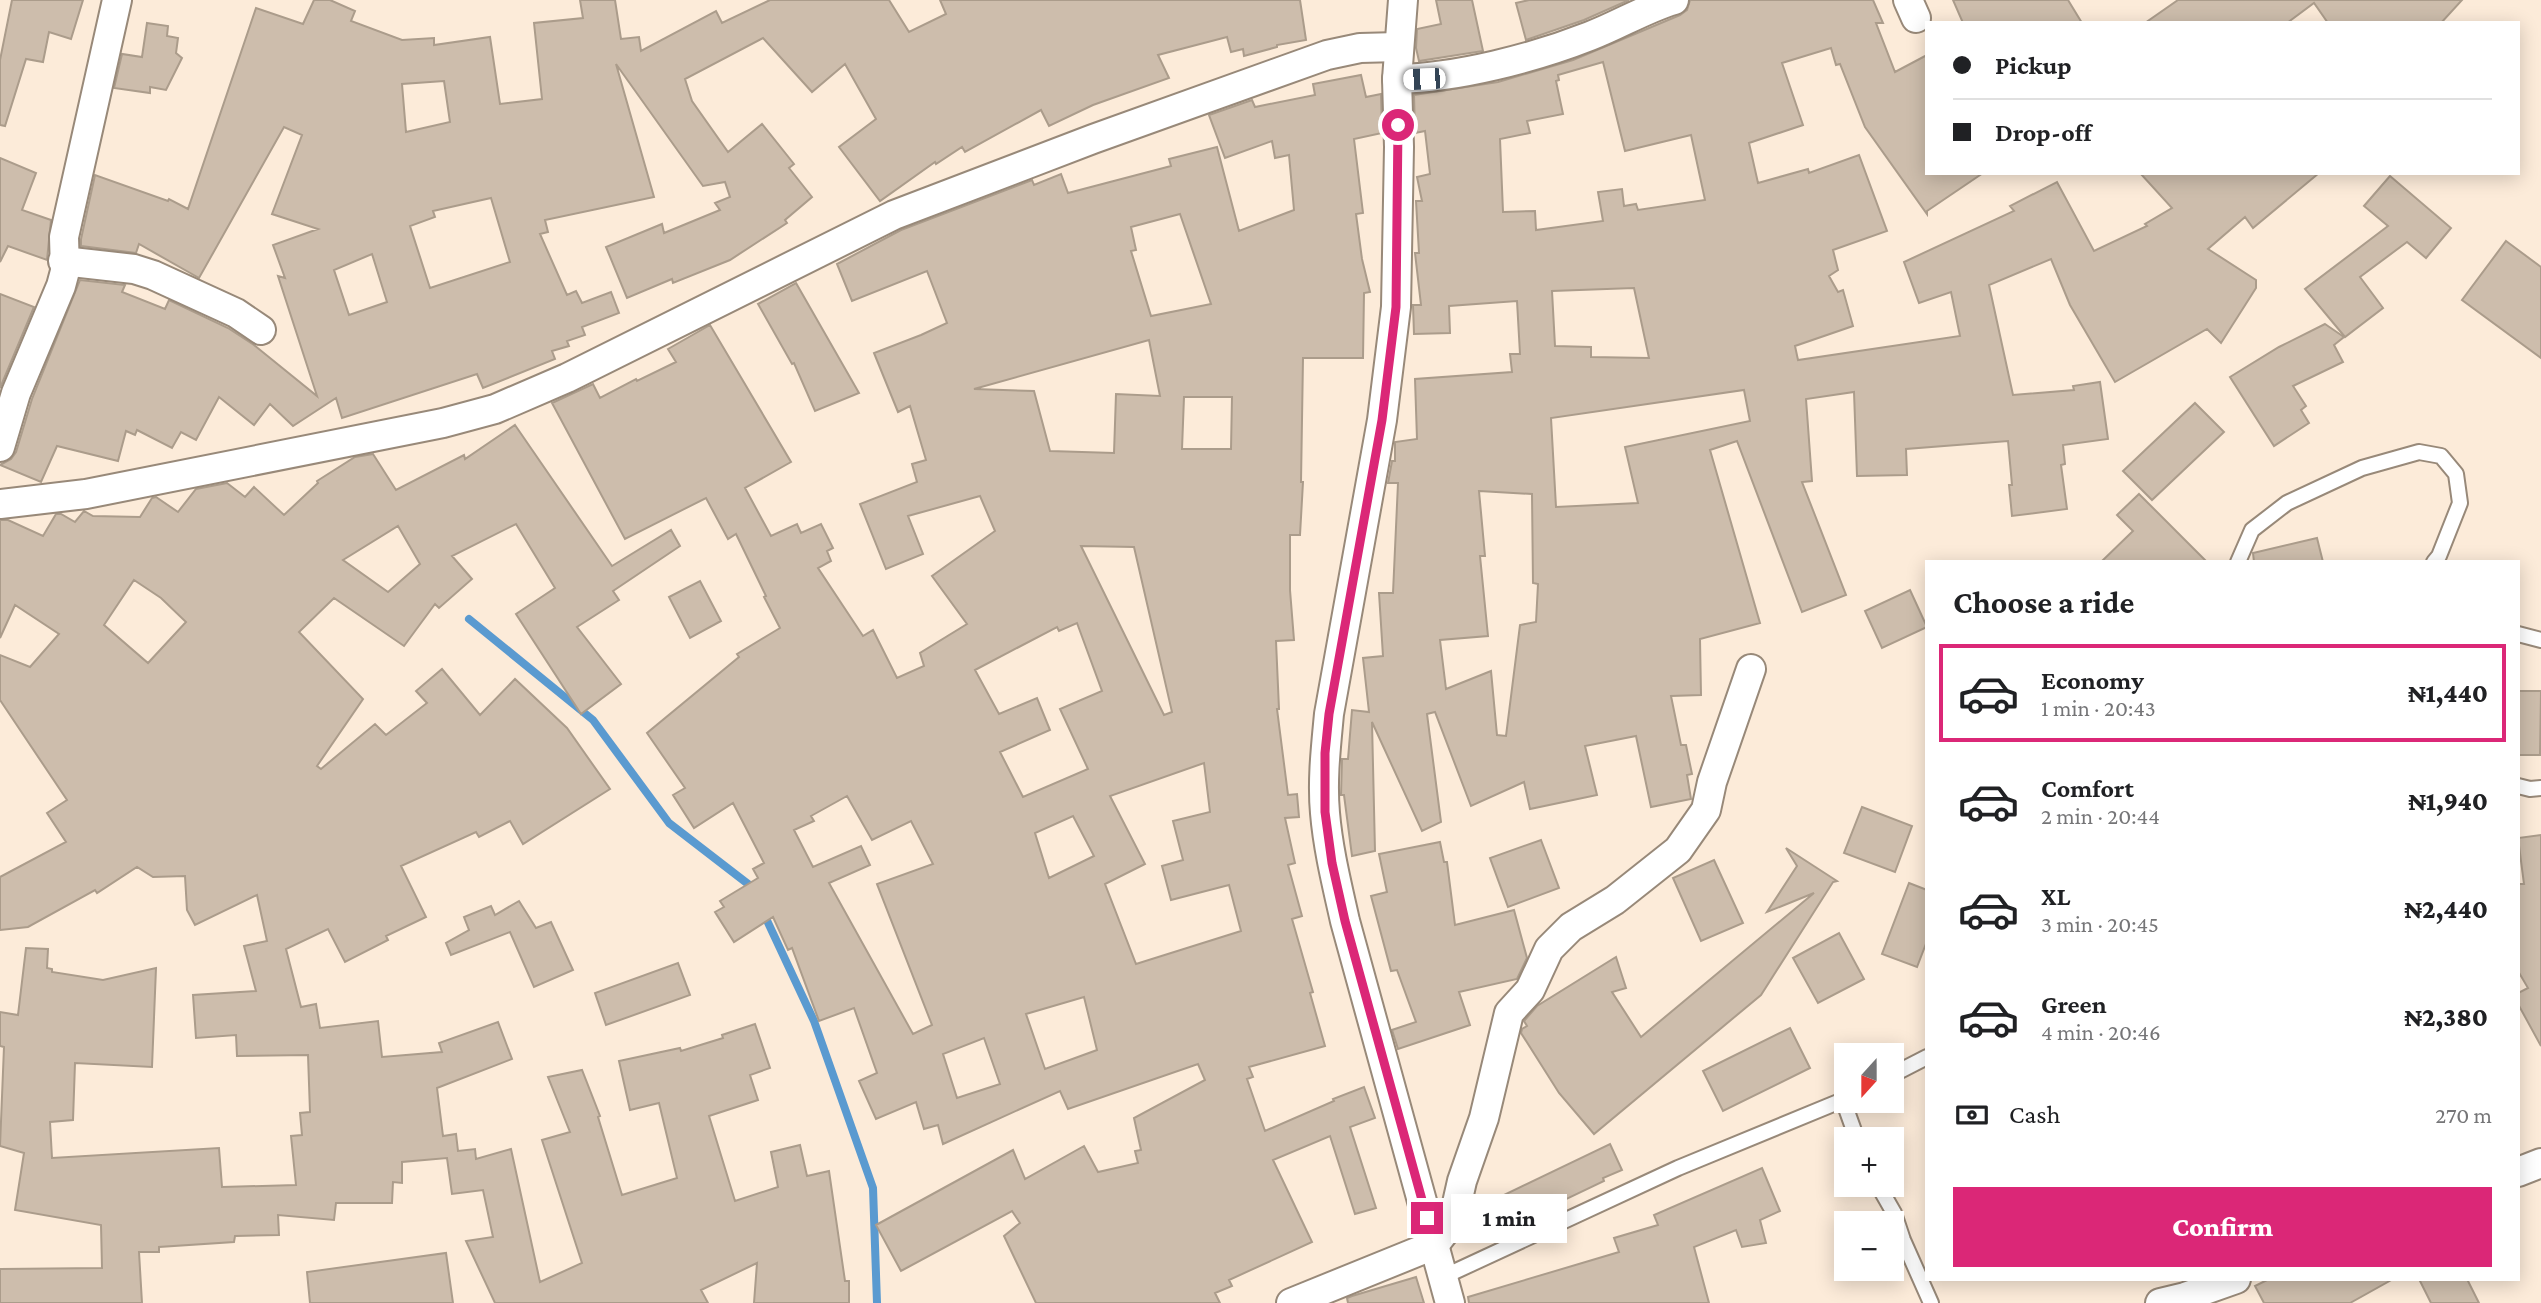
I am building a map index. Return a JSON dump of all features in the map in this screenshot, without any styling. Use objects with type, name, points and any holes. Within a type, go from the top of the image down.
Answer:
[{"type":"street","points":[[0,447],[16,393],[65,271],[64,237],[117,0]]},
{"type":"street","points":[[1403,0],[1397,79],[1399,148],[1396,307],[1382,420],[1329,714],[1325,753],[1325,812],[1332,863],[1345,921],[1447,1290]]},
{"type":"street","points":[[1397,79],[1424,79],[1545,51],[1591,36],[1648,8],[1674,0]]},
{"type":"street","points":[[0,504],[86,494],[443,423],[495,408],[650,339],[894,215],[1093,139],[1327,55],[1360,48],[1398,47]]},
{"type":"street","points":[[63,261],[134,269],[153,275],[236,313],[261,330]]},
{"type":"street","points":[[1291,1303],[1434,1245],[1453,1221],[1462,1181],[1484,1118],[1509,1013],[1530,990],[1549,949],[1571,927],[1615,900],[1678,850],[1706,810],[1712,782],[1751,668]]},
{"type":"street","points":[[2520,1171],[2541,1163]]},
{"type":"street","points":[[2160,1303],[2230,1281]]},
{"type":"lane","points":[[2239,560],[2252,530],[2287,503],[2362,468],[2419,452],[2441,456],[2456,474],[2460,502],[2436,560]]},
{"type":"lane","points":[[2520,635],[2541,640]]},
{"type":"lane","points":[[2520,786],[2541,788]]},
{"type":"lane","points":[[1904,1069],[1925,1058]]},
{"type":"lane","points":[[1447,1290],[1678,1168],[1834,1104]]},
{"type":"lane","points":[[1885,1197],[1895,1213],[1903,1240],[1931,1303]]},
{"type":"building","points":[[12,0],[83,0],[71,39],[49,32],[43,62],[26,59],[5,126],[0,125],[0,60]]},
{"type":"building","points":[[314,0],[330,0],[355,11],[351,21],[402,40],[434,38],[434,45],[490,37],[500,104],[542,99],[534,23],[583,18],[580,0],[615,0],[621,39],[639,37],[641,51],[716,11],[722,23],[770,0],[889,0],[909,32],[946,14],[940,0],[1300,0],[1306,40],[1277,45],[1244,56],[1243,49],[1231,52],[1227,37],[1158,55],[1169,78],[1093,105],[1049,126],[1041,110],[965,152],[962,147],[936,164],[935,162],[880,201],[839,147],[876,119],[845,64],[812,92],[763,38],[685,79],[692,101],[728,152],[762,124],[794,164],[789,168],[812,197],[785,220],[787,223],[730,260],[673,283],[672,279],[627,298],[606,247],[662,224],[664,233],[720,210],[715,203],[730,197],[725,182],[703,186],[616,64],[654,197],[545,220],[548,232],[540,234],[567,295],[576,291],[582,303],[611,292],[619,313],[582,327],[585,335],[567,341],[569,346],[552,351],[555,359],[483,388],[477,374],[342,418],[336,398],[293,426],[270,404],[254,425],[219,397],[196,440],[181,432],[172,448],[137,430],[135,435],[126,431],[118,461],[57,446],[41,482],[0,465],[11,459],[16,452],[32,399],[80,280],[125,285],[122,292],[165,309],[169,300],[228,328],[254,345],[317,396],[278,276],[285,278],[273,245],[318,229],[272,214],[302,135],[284,127],[199,278],[139,244],[136,253],[81,246],[95,175],[168,201],[169,199],[188,209],[256,8],[303,24]],"holes":[[[444,81],[450,122],[406,132],[402,84]],[[491,198],[510,262],[430,288],[410,226],[435,217],[433,211]],[[372,254],[387,302],[349,315],[334,270]]]},
{"type":"building","points":[[1436,0],[1472,0],[1483,51],[1419,61],[1416,48],[1417,29],[1441,24]]},
{"type":"building","points":[[1529,0],[1629,0],[1584,20],[1526,40],[1516,3]]},
{"type":"building","points":[[1690,0],[1873,0],[1883,23],[1876,23],[1895,72],[1925,56],[1925,175],[1980,175],[1927,211],[1927,214],[1865,127],[1840,64],[1836,65],[1831,48],[1782,63],[1803,125],[1749,143],[1758,183],[1808,169],[1809,173],[1859,155],[1887,231],[1833,250],[1838,270],[1829,276],[1838,292],[1843,290],[1853,326],[1795,346],[1798,360],[1960,336],[1951,292],[1919,303],[1904,262],[2014,211],[2010,206],[2057,182],[2094,251],[2147,226],[2145,224],[2172,208],[2142,175],[2317,175],[2253,228],[2245,217],[2208,249],[2256,280],[2256,288],[2221,343],[2207,329],[2115,382],[2070,305],[2051,259],[1989,285],[2013,395],[2074,390],[2073,386],[2100,382],[2108,439],[2063,445],[2065,464],[2061,465],[2067,509],[2012,516],[2008,441],[1906,449],[1907,475],[1857,476],[1854,392],[1806,399],[1812,481],[1802,482],[1846,595],[1802,612],[1737,441],[1710,450],[1760,623],[1700,639],[1701,695],[1671,696],[1681,745],[1686,745],[1692,774],[1687,775],[1691,799],[1651,807],[1636,736],[1585,746],[1597,795],[1530,809],[1524,782],[1471,806],[1435,712],[1427,714],[1441,822],[1422,831],[1372,722],[1375,851],[1352,856],[1344,795],[1341,795],[1342,759],[1348,759],[1352,710],[1369,712],[1363,658],[1383,656],[1379,593],[1393,593],[1398,483],[1388,483],[1392,461],[1395,461],[1395,442],[1417,439],[1415,379],[1512,372],[1510,354],[1520,354],[1517,301],[1449,306],[1450,333],[1414,334],[1413,305],[1421,305],[1415,253],[1419,253],[1416,201],[1422,201],[1417,177],[1430,174],[1425,131],[1415,133],[1414,95],[1498,82],[1573,60],[1687,10]],"holes":[[[1603,62],[1625,151],[1691,135],[1705,200],[1638,210],[1636,204],[1624,206],[1622,189],[1598,192],[1603,221],[1536,230],[1535,211],[1503,212],[1500,139],[1530,133],[1527,121],[1563,114],[1556,81],[1559,80],[1558,75]],[[1634,288],[1649,358],[1591,357],[1591,347],[1555,346],[1552,291]],[[1744,390],[1750,421],[1625,447],[1638,503],[1556,507],[1551,418]],[[1479,491],[1532,494],[1533,583],[1538,584],[1536,622],[1520,625],[1506,736],[1497,735],[1491,671],[1446,689],[1440,640],[1488,636],[1480,556],[1485,556]]]},
{"type":"building","points":[[1953,0],[2068,0],[2081,21],[1962,21]]},
{"type":"building","points":[[2178,0],[2462,0],[2443,21],[2327,21],[2314,3],[2290,21],[2148,21]]},
{"type":"building","points":[[147,23],[168,26],[167,36],[178,38],[176,53],[182,58],[166,90],[150,87],[150,93],[114,88],[122,54],[142,57]]},
{"type":"building","points":[[1361,75],[1366,97],[1381,94],[1382,133],[1354,139],[1363,213],[1356,214],[1370,292],[1364,293],[1363,358],[1303,358],[1303,482],[1300,535],[1290,535],[1294,640],[1276,641],[1277,709],[1288,795],[1297,794],[1299,817],[1285,818],[1295,863],[1288,865],[1302,916],[1292,919],[1325,1046],[1249,1067],[1253,1077],[1247,1079],[1265,1131],[1364,1087],[1375,1118],[1350,1127],[1376,1208],[1355,1214],[1330,1136],[1273,1160],[1312,1242],[1229,1280],[1232,1286],[1215,1293],[1220,1303],[1036,1303],[1004,1236],[1020,1223],[1012,1211],[901,1271],[876,1225],[1013,1150],[1025,1179],[1084,1146],[1098,1172],[1138,1163],[1135,1151],[1141,1150],[1134,1118],[1205,1080],[1198,1064],[1068,1109],[1060,1091],[943,1144],[938,1125],[924,1129],[916,1102],[876,1119],[859,1081],[877,1073],[854,1008],[819,1021],[792,948],[788,950],[773,917],[734,942],[715,912],[724,907],[720,901],[758,878],[753,869],[764,863],[733,803],[694,828],[673,795],[685,788],[647,733],[739,657],[737,654],[780,628],[764,597],[766,596],[736,534],[728,539],[706,498],[625,539],[552,403],[593,384],[600,398],[676,362],[668,349],[710,325],[791,462],[745,488],[771,536],[797,524],[801,533],[821,524],[833,548],[827,551],[831,561],[818,568],[863,636],[873,630],[897,678],[924,666],[920,653],[967,624],[932,576],[995,531],[980,496],[908,516],[923,554],[886,569],[860,504],[917,482],[912,464],[926,460],[910,406],[898,412],[874,353],[947,323],[927,271],[852,301],[837,264],[901,230],[1032,180],[1034,185],[1061,174],[1068,193],[1171,166],[1169,159],[1217,147],[1239,231],[1294,210],[1289,155],[1275,158],[1272,141],[1225,158],[1209,115],[1252,100],[1255,107],[1315,95],[1313,84]],"holes":[[[1180,214],[1211,304],[1151,316],[1131,251],[1136,250],[1131,227]],[[1149,340],[1160,396],[1116,394],[1114,453],[1050,451],[1034,391],[974,389]],[[1184,397],[1232,397],[1231,449],[1182,449]],[[1081,546],[1134,547],[1172,712],[1164,715]],[[1077,623],[1102,691],[1060,709],[1088,769],[1023,797],[1000,752],[1050,730],[1037,698],[999,714],[975,670],[1057,627],[1059,631]],[[1204,763],[1210,812],[1173,821],[1183,860],[1162,866],[1171,900],[1229,885],[1241,931],[1136,964],[1105,884],[1145,864],[1110,796]],[[847,796],[872,840],[911,821],[933,864],[877,884],[932,1025],[913,1034],[829,883],[870,865],[861,846],[813,867],[794,830],[814,821],[811,816]],[[1073,816],[1094,856],[1049,878],[1035,833]],[[1084,997],[1097,1050],[1045,1069],[1026,1014]],[[984,1038],[1000,1084],[957,1098],[943,1054]]]},
{"type":"building","points":[[0,158],[36,173],[22,210],[51,220],[47,260],[8,246],[0,262]]},
{"type":"building","points":[[2390,176],[2451,228],[2426,258],[2407,242],[2360,277],[2383,308],[2345,337],[2305,289],[2388,226],[2364,206]]},
{"type":"building","points":[[2506,241],[2541,267],[2541,358],[2462,300]]},
{"type":"building","points":[[796,283],[859,393],[815,411],[794,363],[792,364],[758,304]]},
{"type":"building","points":[[0,294],[34,307],[0,388]]},
{"type":"building","points":[[2325,324],[2344,337],[2334,345],[2343,362],[2293,386],[2306,406],[2301,410],[2309,423],[2274,446],[2230,377],[2279,347]]},
{"type":"building","points":[[2195,403],[2224,432],[2152,500],[2123,471]]},
{"type":"building","points":[[515,425],[612,566],[671,530],[680,546],[613,591],[619,600],[577,627],[621,684],[581,714],[516,614],[555,588],[516,524],[452,556],[472,579],[439,608],[435,604],[404,646],[334,598],[299,632],[363,699],[317,766],[321,769],[375,724],[386,735],[427,703],[416,691],[442,669],[480,715],[515,679],[567,728],[610,789],[523,844],[510,821],[479,837],[476,832],[401,866],[426,917],[386,936],[388,940],[345,962],[328,929],[286,949],[301,1007],[316,1004],[320,1028],[378,1021],[382,1057],[442,1052],[439,1043],[498,1022],[512,1059],[437,1088],[443,1136],[456,1134],[458,1151],[475,1149],[476,1159],[511,1149],[540,1282],[582,1263],[542,1140],[570,1132],[548,1077],[582,1070],[600,1116],[598,1117],[622,1195],[677,1178],[659,1103],[630,1110],[619,1061],[680,1048],[681,1051],[723,1038],[722,1035],[755,1024],[770,1068],[750,1075],[758,1100],[709,1116],[735,1201],[778,1187],[771,1152],[800,1145],[807,1176],[829,1171],[845,1281],[849,1281],[849,1303],[754,1303],[757,1263],[701,1290],[708,1303],[495,1303],[466,1241],[493,1237],[483,1190],[452,1194],[447,1158],[402,1162],[402,1183],[393,1182],[392,1203],[336,1203],[334,1220],[278,1215],[279,1235],[235,1236],[234,1242],[159,1247],[159,1252],[139,1252],[142,1303],[0,1303],[0,1269],[102,1268],[101,1225],[15,1210],[24,1153],[0,1146],[4,1047],[0,1046],[0,1012],[18,1015],[26,948],[48,949],[47,968],[52,969],[52,972],[103,980],[156,968],[152,1067],[75,1063],[73,1120],[50,1122],[52,1158],[219,1148],[222,1187],[296,1185],[291,1136],[302,1135],[300,1113],[310,1112],[308,1055],[237,1056],[236,1035],[196,1038],[193,995],[256,991],[244,946],[267,941],[257,895],[195,925],[187,910],[185,876],[153,877],[137,867],[97,893],[95,890],[28,927],[0,930],[0,877],[66,842],[47,813],[67,800],[0,700],[0,655],[30,667],[59,634],[15,605],[0,638],[0,520],[8,520],[43,536],[56,514],[75,522],[84,511],[93,516],[140,517],[152,498],[156,497],[178,512],[196,489],[227,483],[245,497],[254,487],[284,515],[318,483],[317,481],[355,457],[373,454],[396,490],[464,455],[465,459]],"holes":[[[398,526],[420,564],[388,592],[343,560]],[[134,580],[161,598],[186,622],[148,663],[104,625]]]},
{"type":"building","points":[[2139,494],[2205,560],[2103,560],[2133,531],[2117,515]]},
{"type":"building","points":[[2317,538],[2322,560],[2254,560],[2253,553]]},
{"type":"building","points":[[700,581],[721,621],[690,638],[669,597]]},
{"type":"building","points":[[1910,590],[1925,628],[1882,648],[1865,611]]},
{"type":"building","points":[[2520,691],[2541,691],[2540,755],[2520,755]]},
{"type":"building","points":[[1862,807],[1912,826],[1895,872],[1844,853]]},
{"type":"building","points":[[2541,835],[2541,1046],[2520,1008],[2520,992],[2528,988],[2520,974],[2520,884],[2524,884],[2520,838]]},
{"type":"building","points":[[1541,840],[1559,888],[1508,907],[1490,858]]},
{"type":"building","points":[[1440,842],[1444,862],[1447,862],[1455,925],[1514,910],[1527,958],[1517,979],[1459,992],[1470,1025],[1398,1049],[1392,1030],[1416,1022],[1397,970],[1391,971],[1371,896],[1387,892],[1379,854]]},
{"type":"building","points":[[1786,848],[1837,881],[1833,882],[1761,995],[1594,1134],[1559,1093],[1521,1033],[1527,1026],[1524,1021],[1537,1006],[1616,957],[1626,988],[1612,992],[1641,1037],[1814,893],[1767,912],[1797,866]]},
{"type":"building","points":[[1714,860],[1743,923],[1701,941],[1673,878]]},
{"type":"building","points":[[1909,883],[1925,889],[1925,946],[1917,967],[1882,954]]},
{"type":"building","points":[[519,901],[536,928],[551,922],[573,970],[534,987],[510,932],[451,955],[446,943],[469,930],[464,917],[491,906],[495,915]]},
{"type":"building","points":[[1839,933],[1864,979],[1818,1003],[1793,958]]},
{"type":"building","points":[[678,963],[690,995],[606,1025],[595,993]]},
{"type":"building","points":[[1790,1028],[1810,1068],[1723,1111],[1703,1071]]},
{"type":"building","points":[[1610,1144],[1622,1170],[1489,1236],[1475,1209]]},
{"type":"building","points":[[1762,1168],[1780,1211],[1760,1220],[1766,1243],[1742,1247],[1736,1230],[1694,1247],[1709,1303],[1469,1303],[1468,1297],[1619,1252],[1614,1238],[1658,1225],[1654,1215]]},
{"type":"building","points":[[446,1253],[453,1303],[310,1303],[307,1272]]},
{"type":"building","points":[[1416,1277],[1424,1303],[1348,1303],[1347,1298],[1352,1296]]},
{"type":"building","points":[[2265,1281],[2389,1281],[2350,1303],[2264,1303],[2255,1286]]},
{"type":"building","points":[[2420,1281],[2468,1281],[2479,1303],[2431,1303]]},
{"type":"waterway","points":[[469,619],[593,720],[669,823],[753,890]]},
{"type":"waterway","points":[[763,912],[814,1021],[873,1188],[877,1303]]},
{"type":"route","points":[[1398,125],[1396,307],[1382,420],[1329,714],[1325,753],[1325,812],[1332,863],[1345,921],[1427,1218]]}]
